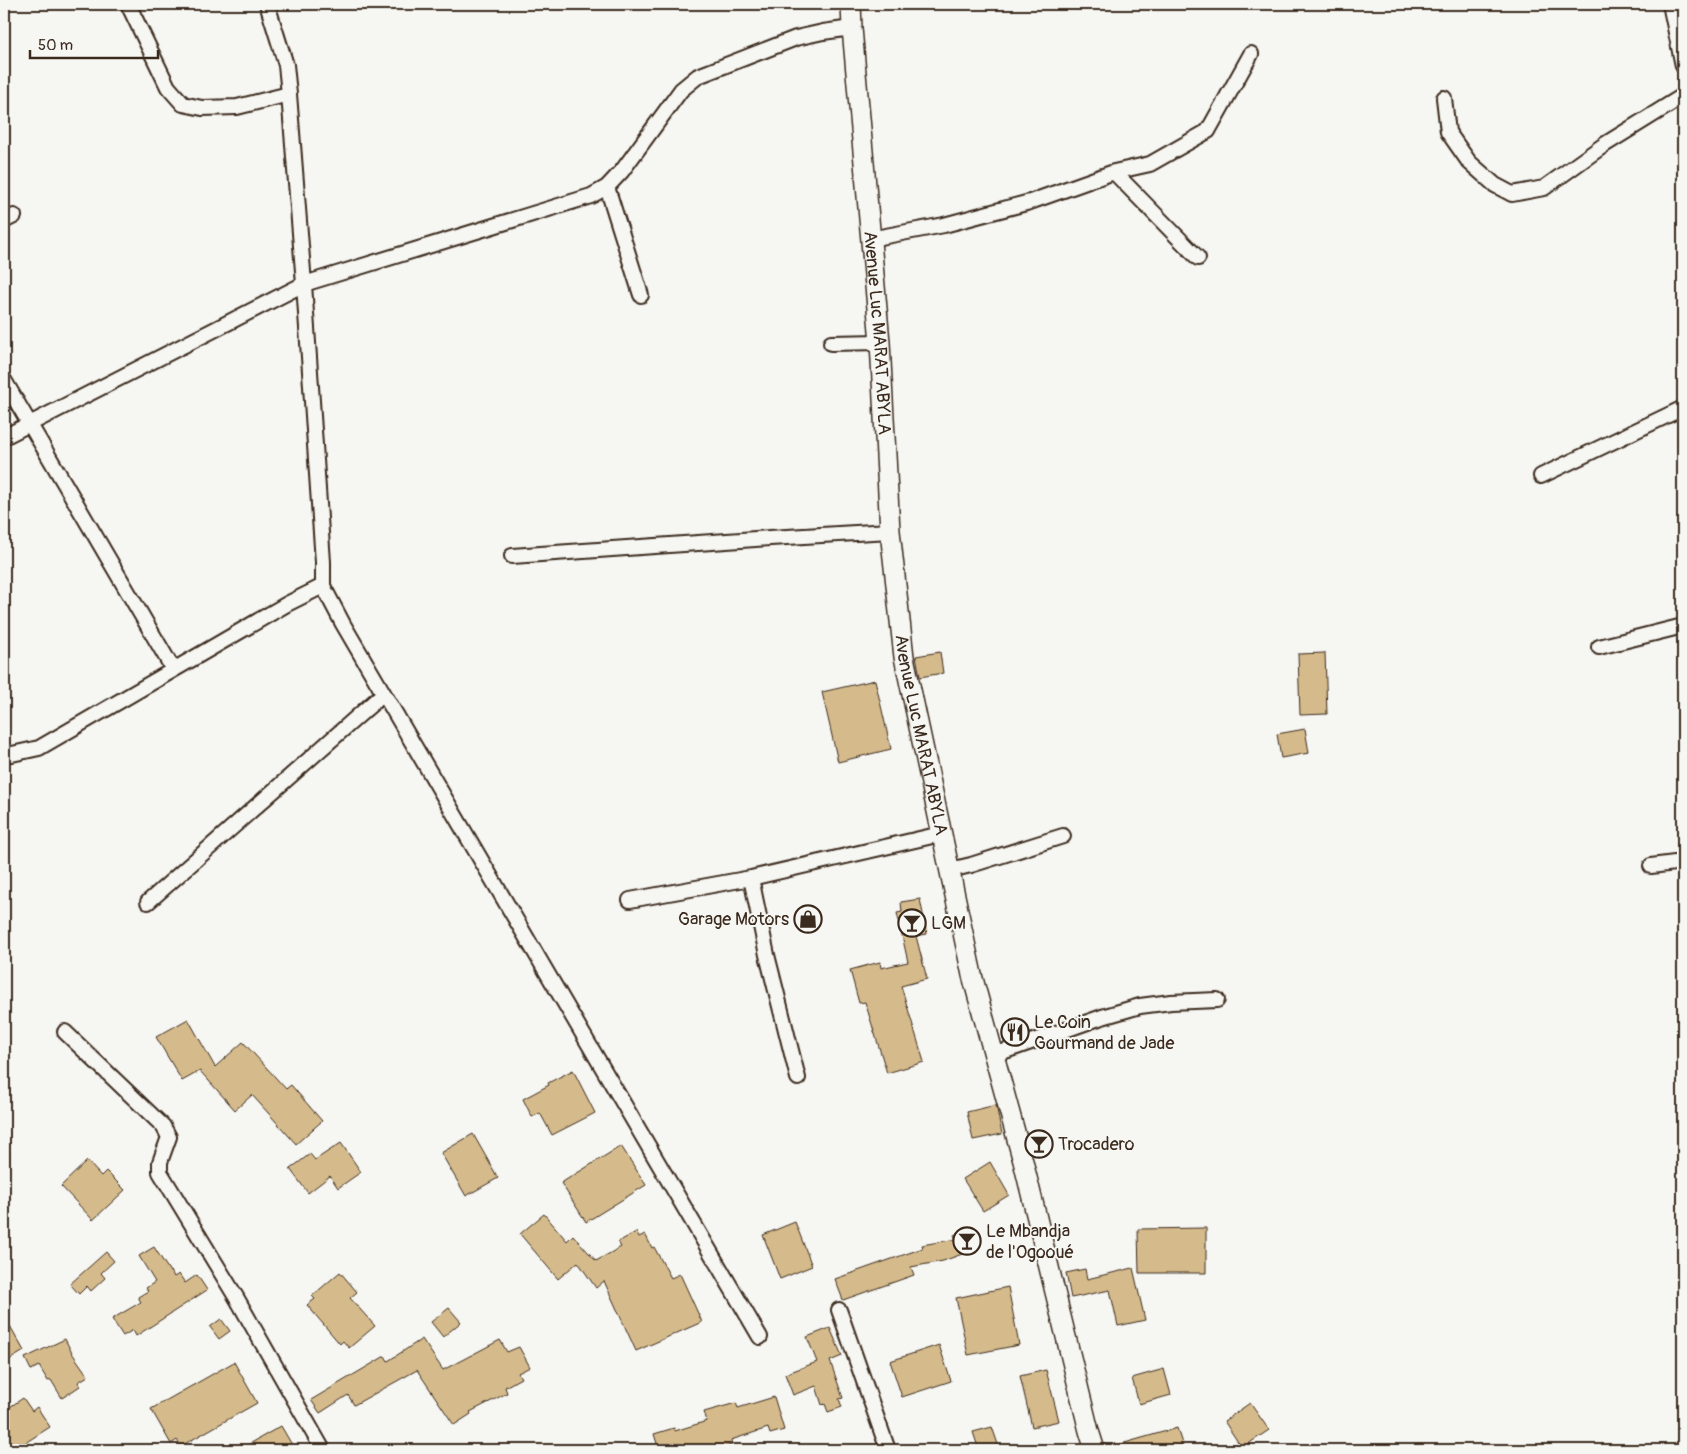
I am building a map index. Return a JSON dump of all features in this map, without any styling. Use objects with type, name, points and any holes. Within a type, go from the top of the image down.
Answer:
[{"type":"street","points":[[128,4],[168,87],[183,104],[202,108],[237,107],[289,94]]},
{"type":"street","points":[[267,4],[286,65],[289,94],[304,284],[323,562],[323,586],[383,694],[760,1337]]},
{"type":"street","name":"Avenue Luc MARAT ABYLA","points":[[851,4],[880,342],[890,531],[904,657],[972,975],[1025,1170],[1095,1450]]},
{"type":"street","points":[[1670,4],[1683,66]]},
{"type":"street","points":[[4,437],[304,284],[591,196],[607,187],[622,171],[681,90],[698,76],[796,38],[852,28]]},
{"type":"street","points":[[870,240],[944,225],[1030,202],[1114,172],[1150,164],[1208,131],[1251,54]]},
{"type":"street","points":[[1444,98],[1448,132],[1469,162],[1495,184],[1512,194],[1544,188],[1604,145],[1683,96]]},
{"type":"street","points":[[1114,172],[1198,258]]},
{"type":"street","points":[[607,187],[641,295]]},
{"type":"street","points":[[831,343],[880,342]]},
{"type":"street","points":[[4,380],[173,669]]},
{"type":"street","points":[[1541,476],[1683,408]]},
{"type":"street","points":[[512,556],[761,538],[890,531]]},
{"type":"street","points":[[4,754],[39,748],[173,669],[287,604],[323,586]]},
{"type":"street","points":[[1599,647],[1683,626]]},
{"type":"street","points":[[148,902],[383,694]]},
{"type":"street","points":[[630,900],[751,878],[941,834]]},
{"type":"street","points":[[950,870],[1063,836]]},
{"type":"street","points":[[1651,866],[1683,862]]},
{"type":"street","points":[[751,878],[767,954],[798,1078]]},
{"type":"street","points":[[994,1055],[1102,1017],[1140,1006],[1172,1002],[1217,1000]]},
{"type":"street","points":[[65,1032],[163,1126],[169,1137],[160,1162],[160,1172],[236,1297],[323,1450]]},
{"type":"street","points":[[839,1310],[888,1450]]},
{"type":"building","points":[[940,652],[943,673],[920,677],[916,656]]},
{"type":"building","points":[[1325,653],[1327,714],[1300,715],[1298,654]]},
{"type":"building","points":[[875,680],[891,749],[838,762],[822,692]]},
{"type":"building","points":[[1305,729],[1309,753],[1281,758],[1277,734]]},
{"type":"building","points":[[920,899],[927,934],[916,936],[927,979],[901,986],[924,1062],[887,1073],[865,1002],[859,1003],[850,970],[880,962],[881,968],[908,962],[897,913],[902,912],[901,902]]},
{"type":"building","points":[[188,1019],[215,1067],[243,1042],[286,1089],[291,1085],[322,1121],[296,1144],[252,1095],[235,1110],[200,1071],[182,1081],[156,1037]]},
{"type":"building","points":[[573,1070],[595,1113],[552,1135],[540,1113],[532,1117],[523,1099]]},
{"type":"building","points":[[996,1105],[1002,1134],[973,1140],[967,1112]]},
{"type":"building","points":[[473,1134],[498,1178],[466,1196],[441,1153]]},
{"type":"building","points":[[341,1143],[361,1172],[338,1188],[330,1176],[308,1193],[290,1169],[310,1154],[315,1160]]},
{"type":"building","points":[[621,1146],[646,1185],[586,1222],[561,1183]]},
{"type":"building","points":[[87,1161],[101,1176],[106,1171],[125,1190],[93,1220],[61,1186]]},
{"type":"building","points":[[990,1162],[1009,1195],[983,1211],[963,1179]]},
{"type":"building","points":[[544,1214],[567,1241],[573,1235],[596,1261],[621,1247],[618,1242],[636,1232],[639,1237],[645,1234],[671,1278],[680,1274],[702,1322],[636,1351],[604,1281],[596,1288],[578,1262],[558,1279],[520,1234]]},
{"type":"building","points":[[795,1222],[812,1266],[780,1279],[763,1235]]},
{"type":"building","points":[[971,1228],[979,1248],[943,1261],[911,1267],[914,1275],[843,1300],[835,1279],[923,1248],[922,1245],[956,1239],[954,1235]]},
{"type":"building","points":[[1206,1228],[1206,1273],[1139,1273],[1138,1229]]},
{"type":"building","points":[[154,1247],[174,1277],[179,1274],[185,1283],[197,1275],[207,1290],[136,1336],[133,1330],[123,1336],[112,1319],[141,1302],[138,1297],[148,1291],[146,1288],[155,1282],[139,1256]]},
{"type":"building","points":[[106,1252],[114,1261],[101,1273],[105,1278],[91,1291],[87,1286],[79,1294],[70,1284]]},
{"type":"building","points":[[1133,1268],[1145,1320],[1118,1326],[1110,1290],[1071,1298],[1066,1273],[1085,1269],[1087,1279]]},
{"type":"building","points":[[340,1272],[357,1292],[350,1298],[375,1326],[349,1348],[343,1341],[340,1344],[307,1305],[315,1299],[312,1296]]},
{"type":"building","points":[[1008,1287],[1019,1345],[968,1355],[956,1298]]},
{"type":"building","points":[[449,1308],[461,1322],[443,1337],[431,1322]]},
{"type":"building","points":[[4,1315],[24,1351],[4,1363]]},
{"type":"building","points":[[221,1319],[230,1331],[219,1339],[210,1327]]},
{"type":"building","points":[[830,1328],[842,1356],[830,1361],[843,1398],[839,1399],[842,1407],[828,1412],[825,1404],[822,1405],[816,1386],[793,1395],[785,1374],[817,1362],[807,1337]]},
{"type":"building","points":[[65,1339],[88,1376],[78,1382],[80,1386],[62,1398],[51,1380],[48,1381],[39,1366],[31,1370],[25,1358]]},
{"type":"building","points":[[422,1339],[443,1370],[500,1340],[507,1352],[519,1347],[530,1367],[518,1373],[521,1378],[505,1387],[507,1393],[470,1412],[471,1414],[454,1425],[417,1370],[354,1405],[348,1395],[320,1413],[311,1400],[385,1356],[388,1361]]},
{"type":"building","points":[[939,1345],[951,1381],[902,1397],[890,1361]]},
{"type":"building","points":[[234,1362],[257,1403],[181,1446],[177,1440],[171,1444],[151,1409]]},
{"type":"building","points":[[1164,1369],[1171,1395],[1139,1404],[1132,1378]]},
{"type":"building","points":[[1046,1370],[1059,1421],[1032,1427],[1020,1376]]},
{"type":"building","points":[[774,1397],[784,1430],[770,1434],[768,1428],[731,1440],[732,1445],[715,1450],[659,1450],[654,1434],[674,1428],[675,1431],[707,1421],[704,1412],[736,1403],[738,1408]]},
{"type":"building","points":[[23,1398],[32,1411],[37,1407],[50,1427],[14,1450],[4,1450],[4,1411]]},
{"type":"building","points":[[1250,1403],[1269,1430],[1242,1448],[1224,1421]]},
{"type":"building","points":[[281,1426],[295,1450],[239,1450]]},
{"type":"building","points":[[992,1427],[1000,1450],[979,1450],[973,1432]]},
{"type":"building","points":[[1177,1428],[1184,1450],[1115,1450],[1114,1446]]},
{"type":"place","name":"Garage Motors","points":[[808,919]]},
{"type":"place","name":"LGM","points":[[912,923]]},
{"type":"place","name":"Le Coin Gourmand de Jade","points":[[1015,1032]]},
{"type":"place","name":"Trocadero","points":[[1039,1144]]},
{"type":"place","name":"Le Mbandja de l'Ogooué","points":[[967,1241]]}]
